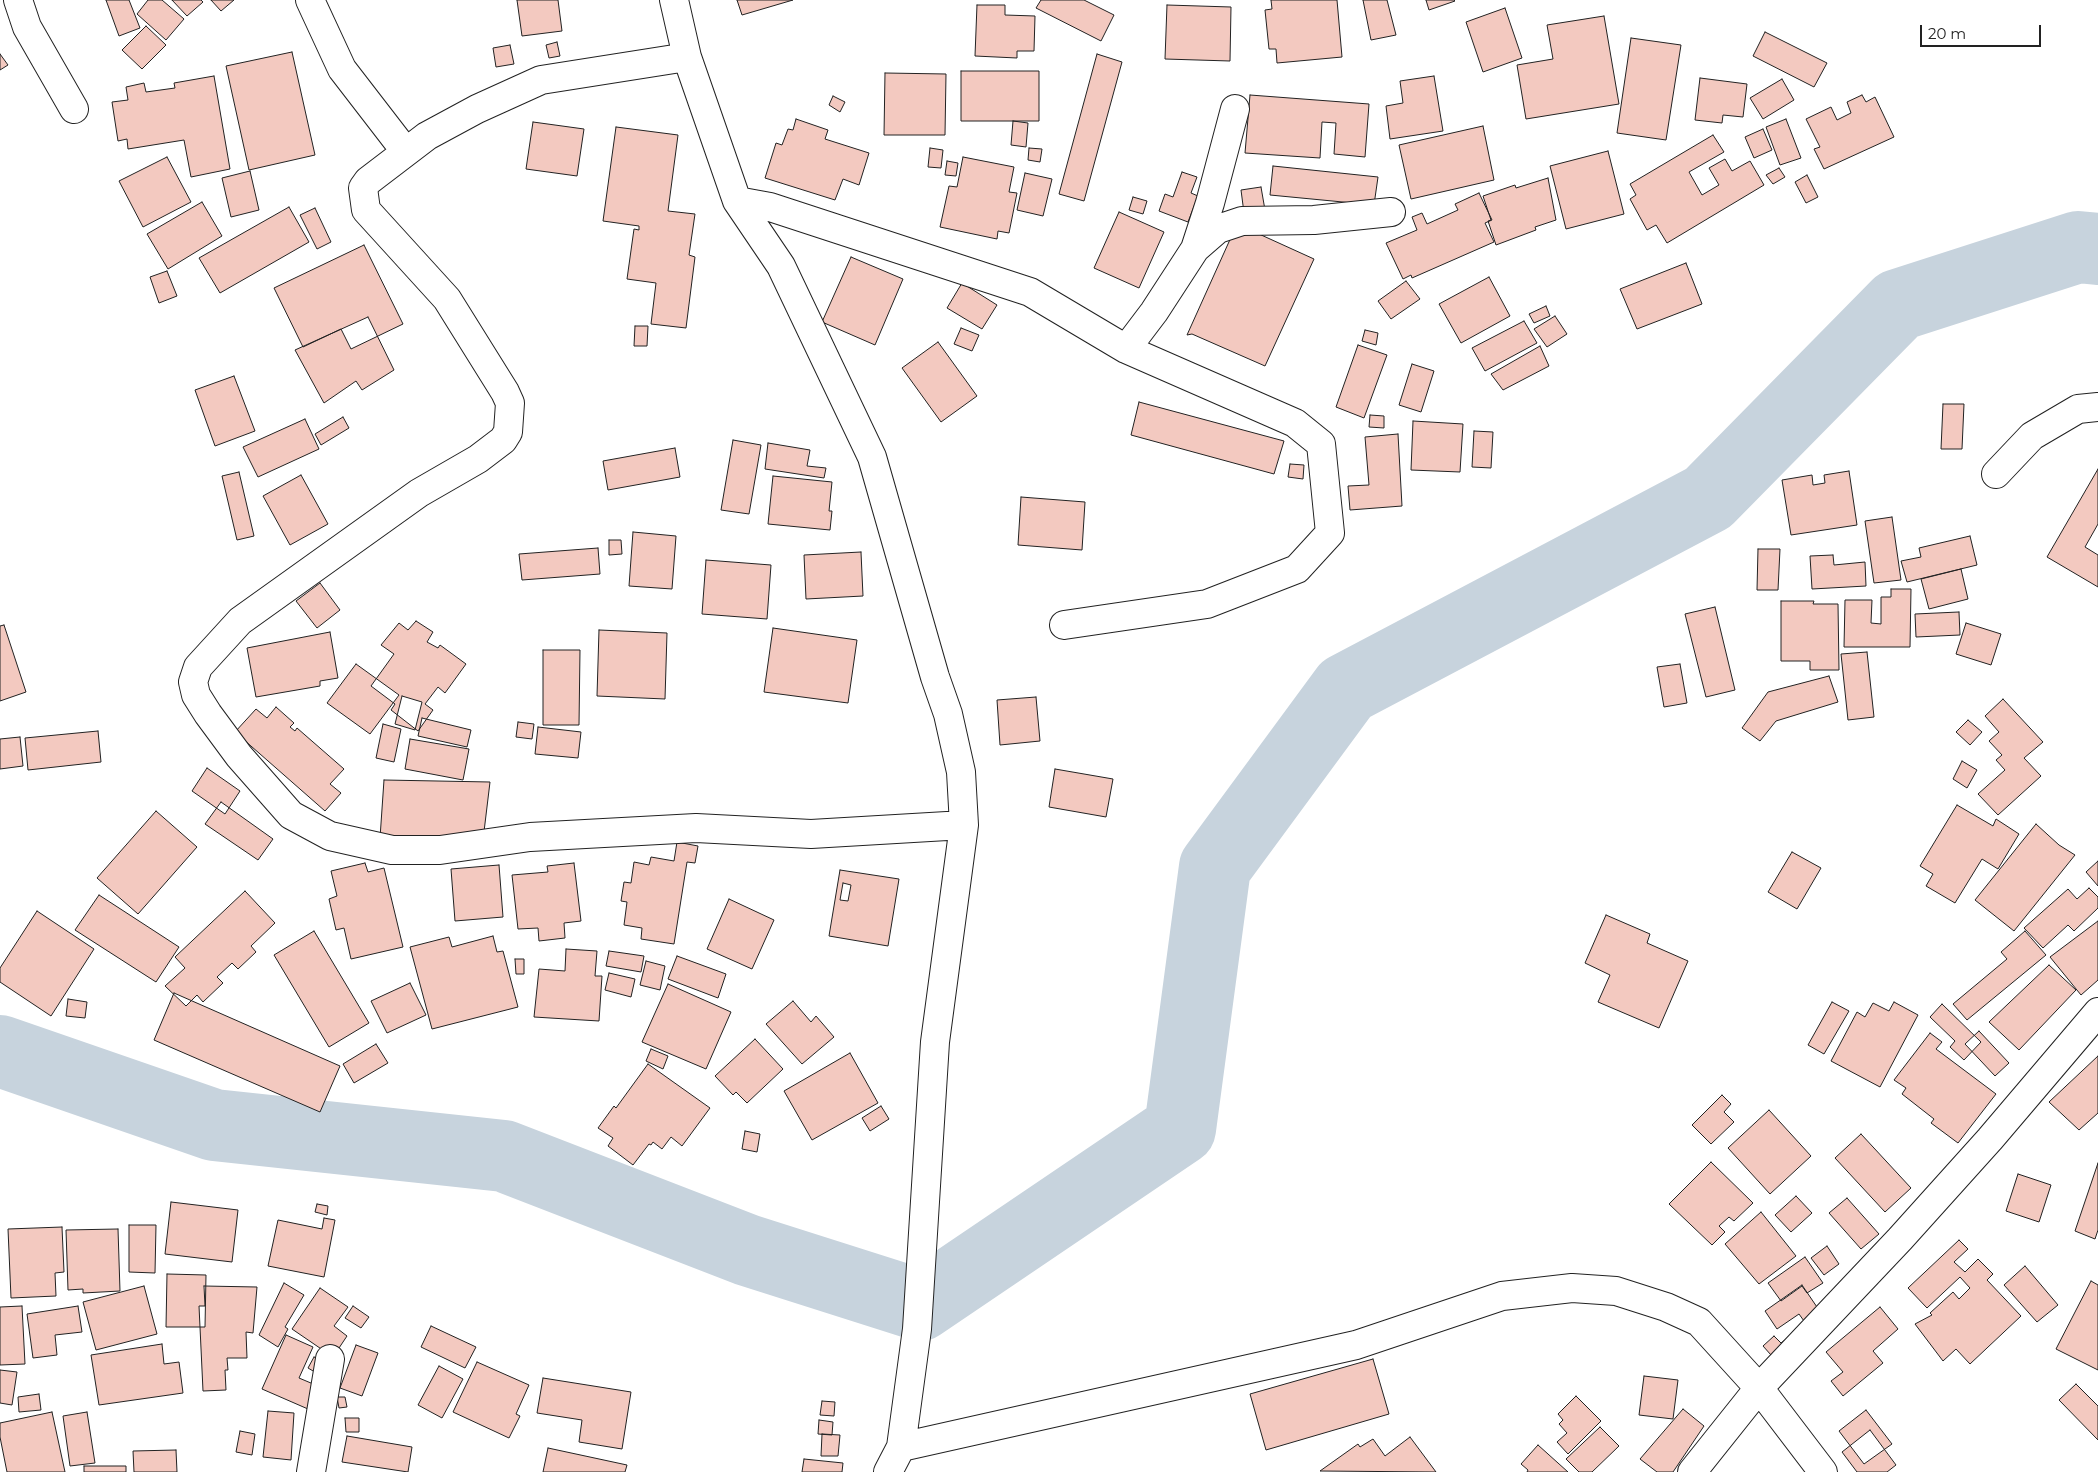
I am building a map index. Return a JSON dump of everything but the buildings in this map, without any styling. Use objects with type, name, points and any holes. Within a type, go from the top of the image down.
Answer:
[{"type":"street","points":[[18,0],[27,27],[74,109]]},
{"type":"street","points":[[310,0],[342,69],[406,152]]},
{"type":"street","points":[[674,0],[687,57],[737,201],[781,266],[872,457],[935,677],[948,714],[961,772],[964,825],[935,1042],[917,1329],[901,1446],[888,1472]]},
{"type":"street","points":[[687,57],[541,80],[469,113],[427,136],[368,181],[363,188],[366,210],[446,300],[469,332],[510,403],[508,432],[502,440],[478,459],[419,493],[240,621],[198,667],[193,682],[196,695],[239,756],[291,815],[330,836],[392,850],[440,850],[530,837],[696,828],[811,834],[964,825]]},
{"type":"street","points":[[1126,349],[1154,312],[1195,249],[1210,203],[1234,109]]},
{"type":"street","points":[[737,201],[770,207],[1030,292],[1126,349],[1296,423],[1320,444],[1330,533],[1297,569],[1207,604],[1064,625]]},
{"type":"street","points":[[1195,249],[1218,230],[1242,221],[1314,220],[1391,212]]},
{"type":"street","points":[[1996,474],[2032,436],[2078,409],[2098,407]]},
{"type":"street","points":[[1692,1472],[1759,1388],[1900,1239],[1984,1146],[2098,1012]]},
{"type":"street","points":[[901,1446],[1356,1345],[1502,1296],[1572,1288],[1616,1292],[1666,1307],[1699,1322],[1759,1388],[1823,1472]]},
{"type":"street","points":[[311,1472],[330,1359]]},
{"type":"waterway","points":[[0,1051],[214,1125],[504,1156],[747,1250],[920,1305],[1180,1129],[1215,867],[1346,689],[1708,498],[1898,305],[2078,247],[2098,249]]}]
